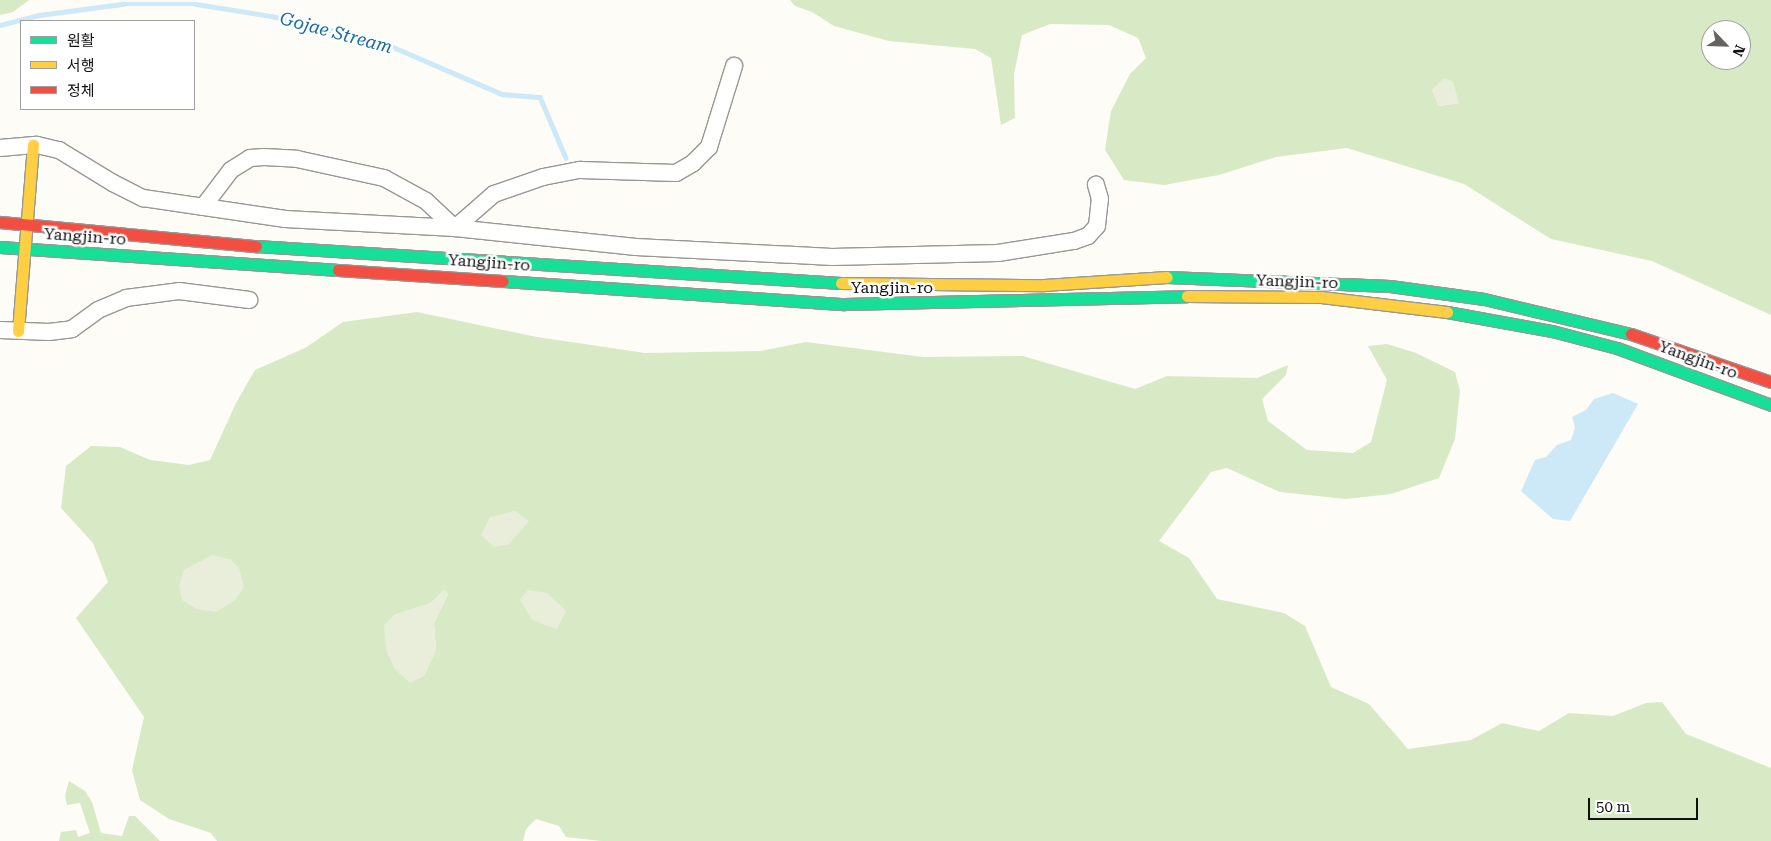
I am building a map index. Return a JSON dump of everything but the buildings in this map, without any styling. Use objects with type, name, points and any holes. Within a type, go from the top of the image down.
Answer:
[{"type":"main road","points":[[18,331],[33,145]]},
{"type":"main road","name":"Yangjin-ro","points":[[0,222],[249,245],[801,284],[1044,285],[1165,276],[1390,286],[1484,299],[1572,318],[1643,337],[1771,382]]},
{"type":"main road","name":"Yangjin-ro","points":[[0,247],[844,304],[1202,296],[1321,298],[1416,306],[1552,331],[1617,348],[1771,405]]},
{"type":"street","points":[[455,228],[494,194],[543,176],[580,170],[667,174],[685,169],[709,147],[734,66]]},
{"type":"street","points":[[0,148],[33,145],[59,150],[112,183],[143,198],[285,220],[455,228],[693,251],[832,257],[989,253],[1057,245],[1088,236],[1097,226],[1100,199],[1096,185]]},
{"type":"street","points":[[203,207],[231,170],[250,158],[297,159],[384,178],[426,201],[455,228]]},
{"type":"street","points":[[0,330],[72,329],[98,310],[126,298],[179,292],[249,300]]},
{"type":"green space","points":[[0,0],[29,0],[13,12],[0,15]]},
{"type":"green space","points":[[790,0],[1771,0],[1771,315],[1652,261],[1551,239],[1464,184],[1347,148],[1276,157],[1219,175],[1164,185],[1124,180],[1105,150],[1111,111],[1130,74],[1146,58],[1138,38],[1109,25],[1050,24],[1022,35],[1014,74],[1015,118],[1001,125],[991,58],[975,49],[889,41],[834,26],[812,12],[795,6]],"holes":[[[1432,90],[1459,103],[1439,106]]]},
{"type":"green space","points":[[1444,78],[1453,82],[1459,103],[1439,106],[1432,90]]},
{"type":"green space","points":[[417,312],[537,337],[645,353],[761,351],[806,342],[923,357],[1023,356],[1135,389],[1167,376],[1257,378],[1288,365],[1286,375],[1262,399],[1268,421],[1307,450],[1353,453],[1371,442],[1387,380],[1368,346],[1387,344],[1416,353],[1455,372],[1460,391],[1455,439],[1439,478],[1391,494],[1346,499],[1280,492],[1227,468],[1211,472],[1159,541],[1189,558],[1217,599],[1284,613],[1305,626],[1331,687],[1369,704],[1408,749],[1471,740],[1502,723],[1539,731],[1569,713],[1613,716],[1646,703],[1662,702],[1686,734],[1771,768],[1771,841],[601,841],[566,837],[559,826],[536,819],[526,829],[523,841],[217,841],[211,833],[169,819],[140,800],[132,770],[144,717],[76,618],[108,582],[93,543],[61,508],[66,466],[91,446],[120,447],[150,460],[189,465],[210,460],[236,403],[255,370],[305,348],[343,322]],"holes":[[[444,590],[448,594],[434,623],[436,651],[394,615],[431,603]]]},
{"type":"green space","points":[[515,511],[529,521],[509,544],[494,547],[481,535],[490,517]]},
{"type":"green space","points":[[212,555],[230,559],[239,568],[244,587],[235,600],[216,612],[197,609],[182,600],[179,585],[184,570]]},
{"type":"green space","points":[[444,589],[448,594],[434,623],[436,651],[424,676],[410,683],[394,668],[386,649],[384,625],[394,615],[431,603]]},
{"type":"green space","points":[[528,590],[547,593],[566,611],[557,629],[532,620],[520,600]]},
{"type":"green space","points":[[69,781],[85,791],[92,802],[101,833],[122,836],[129,816],[135,816],[160,841],[59,841],[61,832],[76,830],[78,837],[90,833],[80,803],[67,805],[65,795]]},
{"type":"water","points":[[1613,393],[1638,404],[1570,521],[1553,519],[1521,491],[1535,460],[1546,457],[1557,445],[1571,440],[1575,427],[1572,417],[1586,410],[1594,399]]},
{"type":"waterway","name":"Gojae Stream","points":[[0,25],[39,15],[123,4],[196,4],[271,16],[384,43],[502,94],[540,97],[566,158]]},
{"type":"traffic: fast","points":[[256,246],[841,283]]},
{"type":"traffic: fast","points":[[0,247],[338,270]]},
{"type":"traffic: fast","points":[[1167,277],[1390,286],[1484,299],[1631,334]]},
{"type":"traffic: fast","points":[[503,281],[844,304],[1187,296]]},
{"type":"traffic: fast","points":[[1447,312],[1552,331],[1617,348],[1771,405]]},
{"type":"traffic: slow","points":[[18,331],[33,145]]},
{"type":"traffic: slow","points":[[841,283],[1044,285],[1167,277]]},
{"type":"traffic: slow","points":[[1187,296],[1321,297],[1447,312]]},
{"type":"traffic: jam","points":[[0,222],[256,246]]},
{"type":"traffic: jam","points":[[338,270],[503,281]]},
{"type":"traffic: jam","points":[[1631,334],[1771,382]]}]
